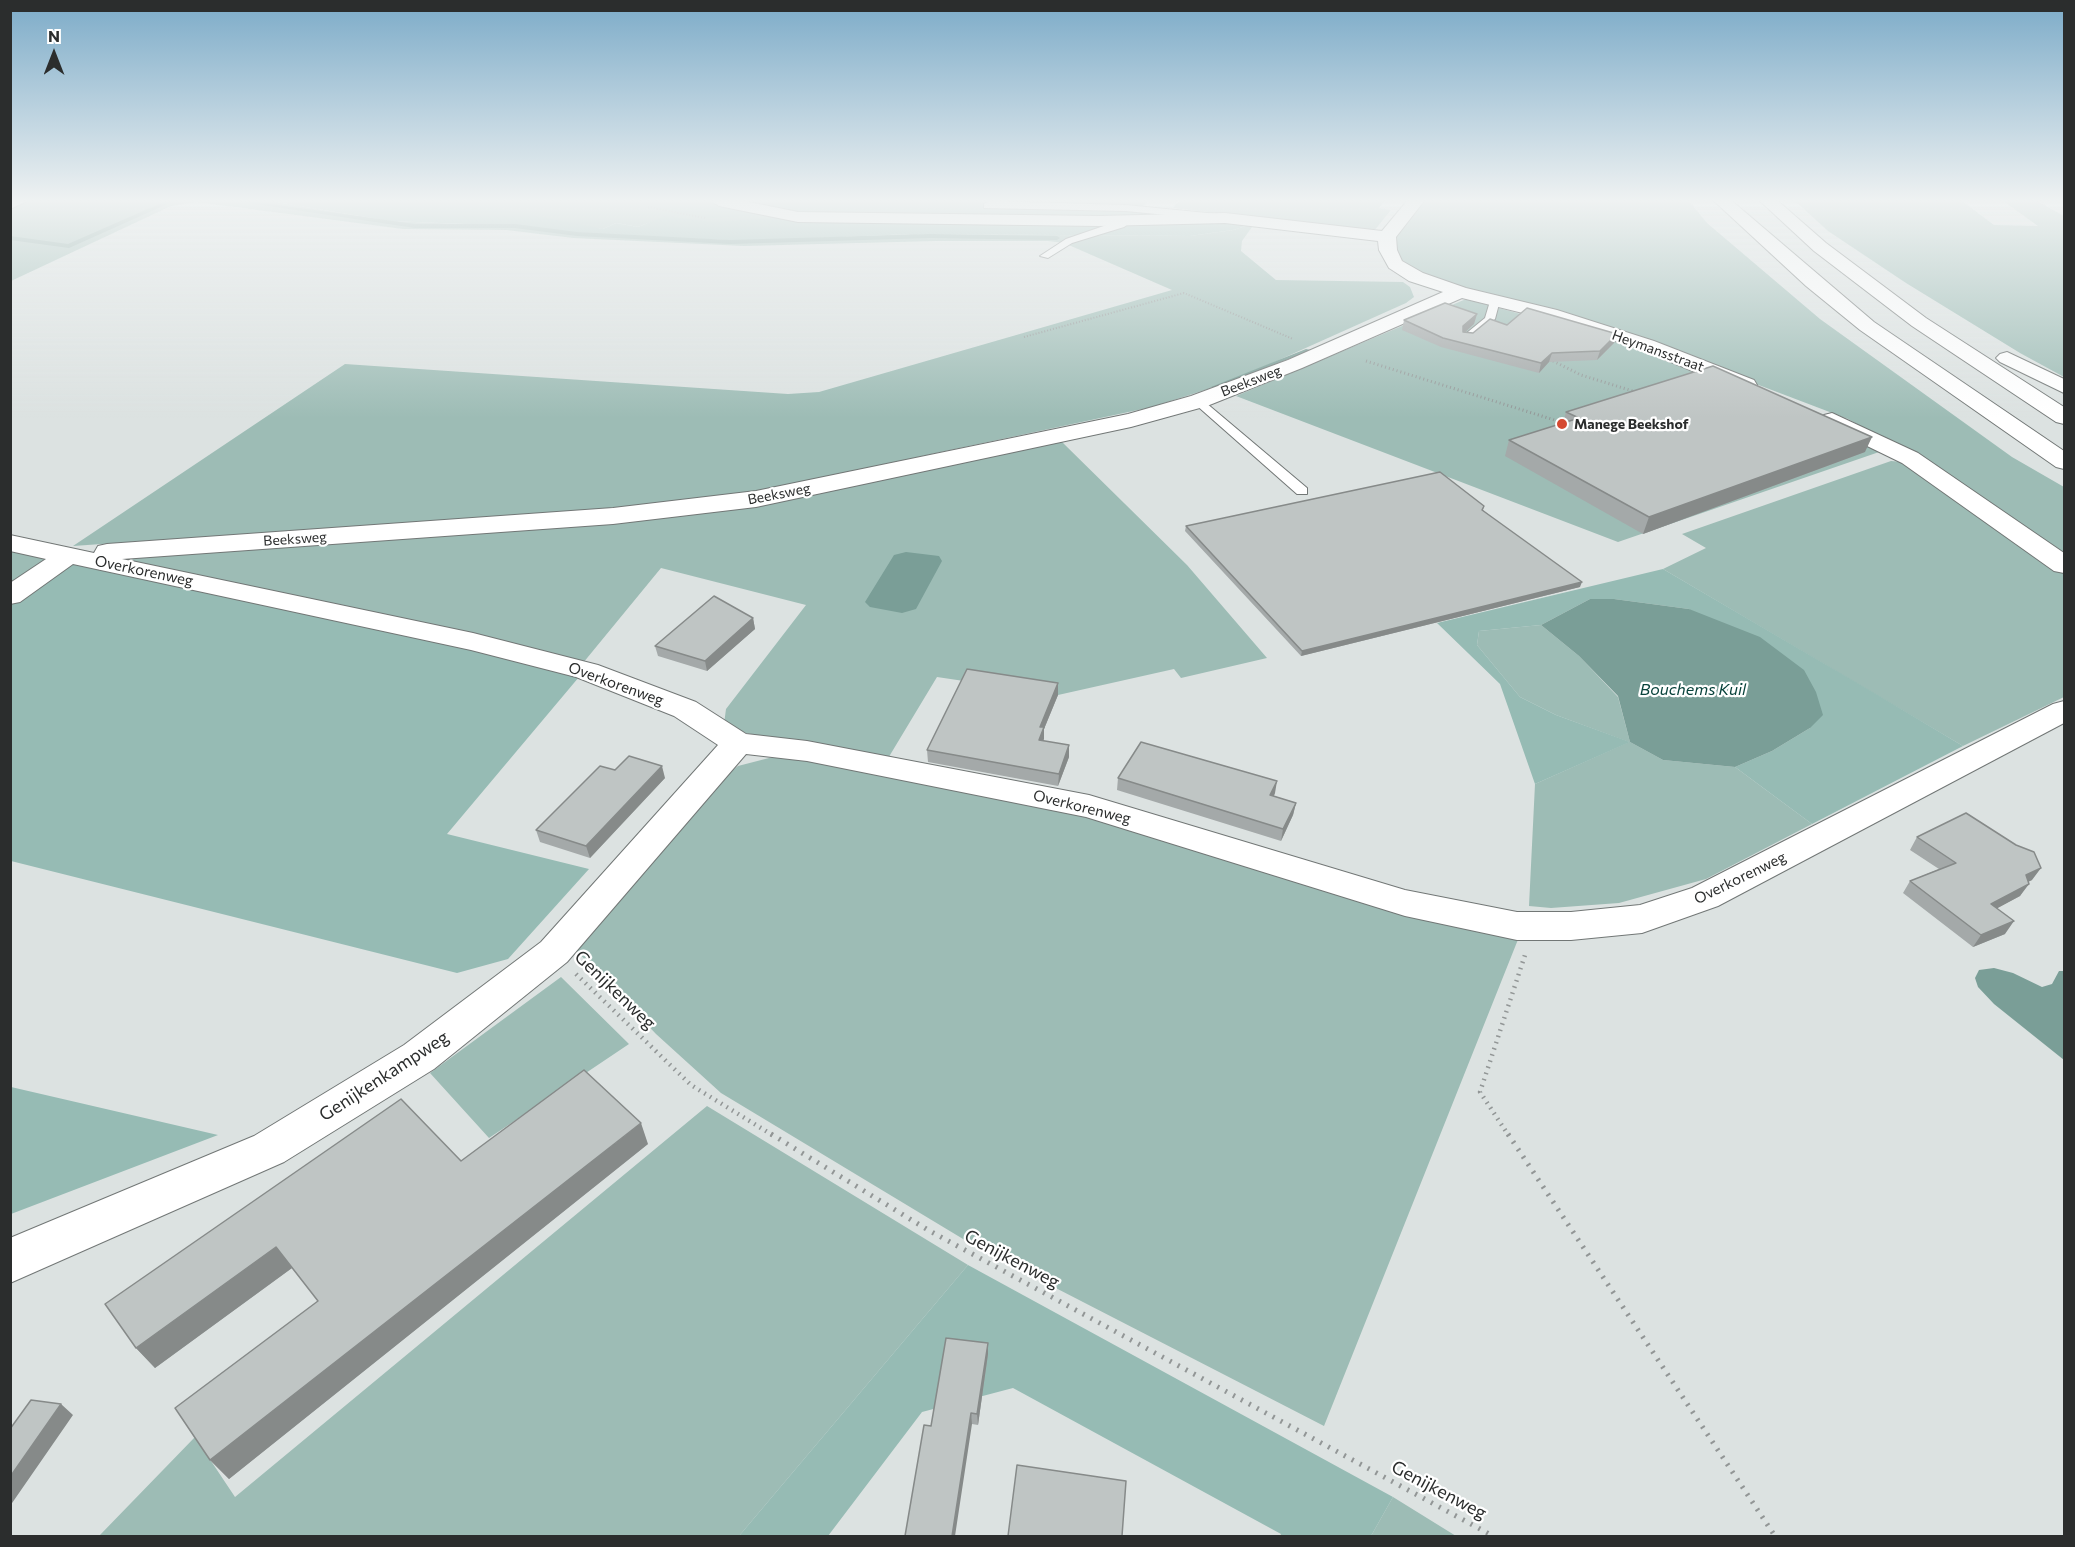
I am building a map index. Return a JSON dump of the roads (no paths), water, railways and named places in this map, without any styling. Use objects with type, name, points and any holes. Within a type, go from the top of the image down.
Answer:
[{"type":"main road","name":"Heymansstraat","points":[[1410,273],[1460,292],[1550,314],[1647,345],[1770,395]]},
{"type":"main road","points":[[1803,273],[1867,326],[2064,462]]},
{"type":"main road","points":[[1855,273],[1919,322],[2064,417]]},
{"type":"main road","points":[[1877,273],[1996,352],[2064,387]]},
{"type":"main road","name":"Beeksweg","points":[[69,555],[688,509],[756,499],[1131,420],[1199,400],[1324,351],[1460,292]]},
{"type":"main road","points":[[1814,413],[1847,426],[1910,458],[2064,565]]},
{"type":"main road","name":"Overkorenweg","points":[[10,543],[473,642],[587,671],[685,709],[738,743],[807,751],[1089,806],[1405,903],[1517,926],[1571,926],[1642,919],[1705,897],[2064,711]]},
{"type":"main road","points":[[10,596],[69,555]]},
{"type":"main road","name":"Genijkenkampweg","points":[[10,1261],[270,1149],[419,1057],[554,952],[738,743]]},
{"type":"lane","points":[[1467,338],[1490,319],[1495,300]]},
{"type":"lane","points":[[1199,400],[1302,491]]},
{"type":"water","points":[[906,552],[939,556],[942,561],[916,609],[902,613],[870,607],[865,602],[894,555]]},
{"type":"water","name":"Bouchems Kuil","points":[[1590,599],[1614,599],[1689,609],[1760,637],[1804,670],[1816,692],[1823,715],[1810,728],[1772,751],[1735,767],[1663,760],[1630,742],[1618,696],[1579,656],[1541,625]]},
{"type":"water","points":[[1994,968],[2013,973],[2042,987],[2052,984],[2059,971],[2064,971],[2064,1060],[1994,1004],[1978,987],[1975,978],[1979,970]]},
{"type":"waterway","points":[[1214,387],[1308,350]]},
{"type":"place","name":"Manege Beekshof","points":[[1562,424]]}]
